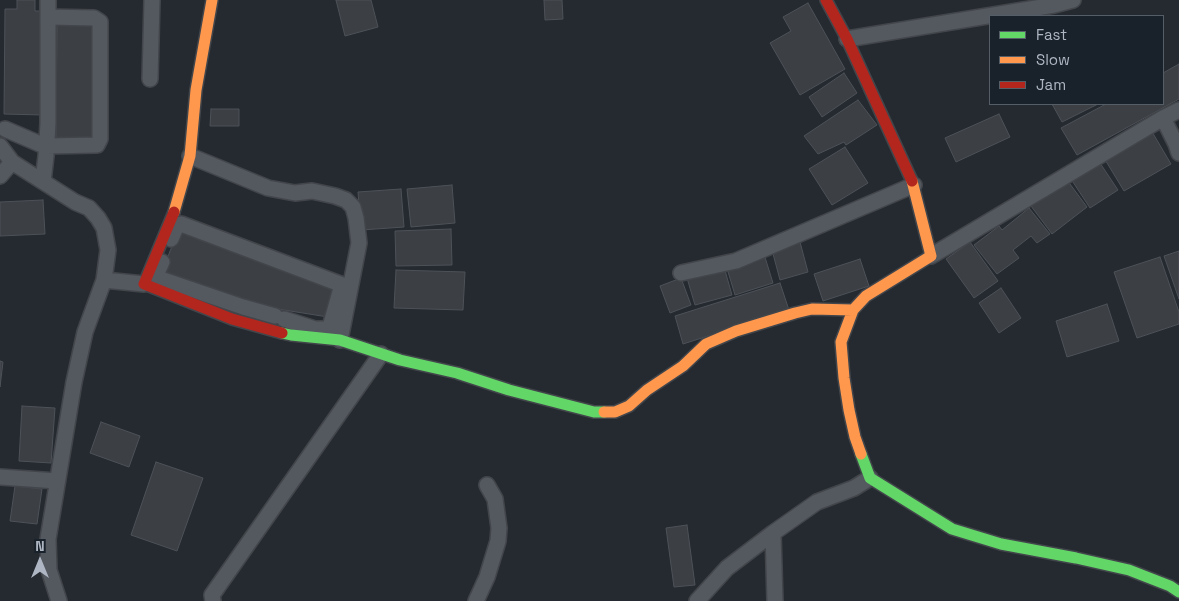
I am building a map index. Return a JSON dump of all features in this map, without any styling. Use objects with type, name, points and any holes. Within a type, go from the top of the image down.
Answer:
[{"type":"street","points":[[43,181],[48,123],[48,0]]},
{"type":"street","points":[[150,79],[152,0]]},
{"type":"street","points":[[144,284],[175,210],[190,156],[196,90],[212,0]]},
{"type":"street","points":[[826,0],[847,39],[914,185],[931,256]]},
{"type":"street","points":[[993,15],[1073,0]]},
{"type":"street","points":[[847,39],[989,16]]},
{"type":"street","points":[[5,129],[47,146],[97,145],[100,139],[100,22],[94,18],[48,18]]},
{"type":"street","points":[[1179,110],[866,296],[853,310],[841,342],[849,410],[855,437],[870,478],[952,529],[1001,544],[1129,570],[1170,586],[1179,592]]},
{"type":"street","points":[[1163,118],[1179,153]]},
{"type":"street","points":[[0,146],[12,162],[75,202],[89,208],[104,228],[108,250],[104,280],[84,332],[48,539],[49,570],[59,601]]},
{"type":"street","points":[[190,156],[268,188],[295,193],[312,190],[346,200],[353,207],[359,243],[340,340]]},
{"type":"street","points":[[0,176],[12,162]]},
{"type":"street","points":[[682,273],[736,261],[914,185]]},
{"type":"street","points":[[340,340],[331,332],[330,327],[341,288],[340,284],[181,224],[177,225],[157,273],[158,278],[208,302],[232,318],[291,335],[340,340],[400,360],[457,373],[509,390],[594,412],[615,412],[629,406],[647,390],[683,366],[706,344],[736,331],[795,312],[812,309],[853,310]]},
{"type":"street","points":[[104,280],[144,284],[208,302],[243,307],[315,329],[330,327]]},
{"type":"street","points":[[213,601],[212,595],[381,354]]},
{"type":"street","points":[[0,477],[57,481]]},
{"type":"street","points":[[698,601],[727,568],[817,502],[854,488],[870,478]]},
{"type":"street","points":[[476,601],[487,577],[498,541],[499,528],[495,499],[487,485]]},
{"type":"street","points":[[773,534],[775,601]]},
{"type":"building","points":[[17,0],[35,0],[35,11],[44,11],[43,115],[4,114],[5,9],[17,9]]},
{"type":"building","points":[[336,0],[371,0],[378,27],[345,36]]},
{"type":"building","points":[[544,0],[562,0],[563,19],[545,20]]},
{"type":"building","points":[[808,3],[845,69],[800,95],[770,43],[791,31],[783,17]]},
{"type":"building","points":[[57,22],[97,22],[97,140],[56,140]]},
{"type":"building","points":[[1179,64],[1179,99],[1077,155],[1061,128],[1104,105],[1164,105],[1164,72]]},
{"type":"building","points":[[844,73],[857,93],[822,117],[809,97]]},
{"type":"building","points":[[858,100],[877,125],[846,145],[844,142],[818,154],[804,136]]},
{"type":"building","points":[[1053,105],[1096,105],[1062,122]]},
{"type":"building","points":[[211,109],[239,109],[239,126],[210,126]]},
{"type":"building","points":[[999,114],[1010,137],[956,162],[945,138]]},
{"type":"building","points":[[1151,130],[1171,164],[1124,191],[1104,158]]},
{"type":"building","points":[[845,147],[868,183],[832,205],[809,169]]},
{"type":"building","points":[[1098,160],[1118,190],[1090,208],[1071,179]]},
{"type":"building","points":[[1067,180],[1087,207],[1052,234],[1031,206]]},
{"type":"building","points":[[452,185],[455,223],[411,227],[407,189]]},
{"type":"building","points":[[401,189],[404,227],[361,230],[358,192]]},
{"type":"building","points":[[43,200],[45,234],[0,236],[0,202]]},
{"type":"building","points":[[1029,208],[1050,234],[1037,243],[1031,236],[1013,250],[1019,258],[997,274],[974,245],[999,226],[1002,230]]},
{"type":"building","points":[[180,226],[339,286],[328,317],[246,304],[161,274]]},
{"type":"building","points":[[451,229],[452,265],[396,266],[395,231]]},
{"type":"building","points":[[800,242],[808,272],[780,280],[772,250]]},
{"type":"building","points":[[970,242],[998,281],[974,298],[946,259]]},
{"type":"building","points":[[1179,251],[1179,299],[1164,256]]},
{"type":"building","points":[[764,254],[773,283],[735,295],[726,265]]},
{"type":"building","points":[[1160,257],[1179,312],[1179,324],[1137,338],[1114,272]]},
{"type":"building","points":[[860,259],[869,286],[823,301],[814,274]]},
{"type":"building","points":[[724,267],[732,295],[695,305],[687,278]]},
{"type":"building","points":[[396,270],[465,272],[463,310],[394,308]]},
{"type":"building","points":[[681,278],[691,305],[670,313],[660,286]]},
{"type":"building","points":[[780,283],[789,310],[683,344],[675,316]]},
{"type":"building","points":[[1001,288],[1021,318],[999,333],[979,303]]},
{"type":"building","points":[[1107,304],[1119,341],[1067,357],[1056,321]]},
{"type":"building","points":[[0,361],[3,362],[0,387]]},
{"type":"building","points":[[22,406],[55,408],[51,463],[19,461]]},
{"type":"building","points":[[101,422],[140,436],[129,467],[90,453]]},
{"type":"building","points":[[156,462],[203,478],[177,551],[131,535]]},
{"type":"building","points":[[15,486],[42,489],[37,524],[10,521]]},
{"type":"building","points":[[687,525],[695,585],[674,587],[666,528]]},
{"type":"traffic: fast","points":[[282,333],[340,340],[400,360],[457,373],[509,390],[594,412],[604,412]]},
{"type":"traffic: fast","points":[[861,454],[870,478],[952,529],[1001,544],[1129,570],[1170,586],[1179,592]]},
{"type":"traffic: slow","points":[[174,212],[190,156],[196,90],[212,0]]},
{"type":"traffic: slow","points":[[861,454],[849,410],[841,342],[853,310],[866,296],[931,256],[912,181]]},
{"type":"traffic: slow","points":[[604,412],[615,412],[629,406],[647,390],[683,366],[706,344],[736,331],[812,309],[853,310]]},
{"type":"traffic: jam","points":[[826,0],[847,39],[912,181]]},
{"type":"traffic: jam","points":[[174,212],[144,284],[232,319],[282,333]]}]
